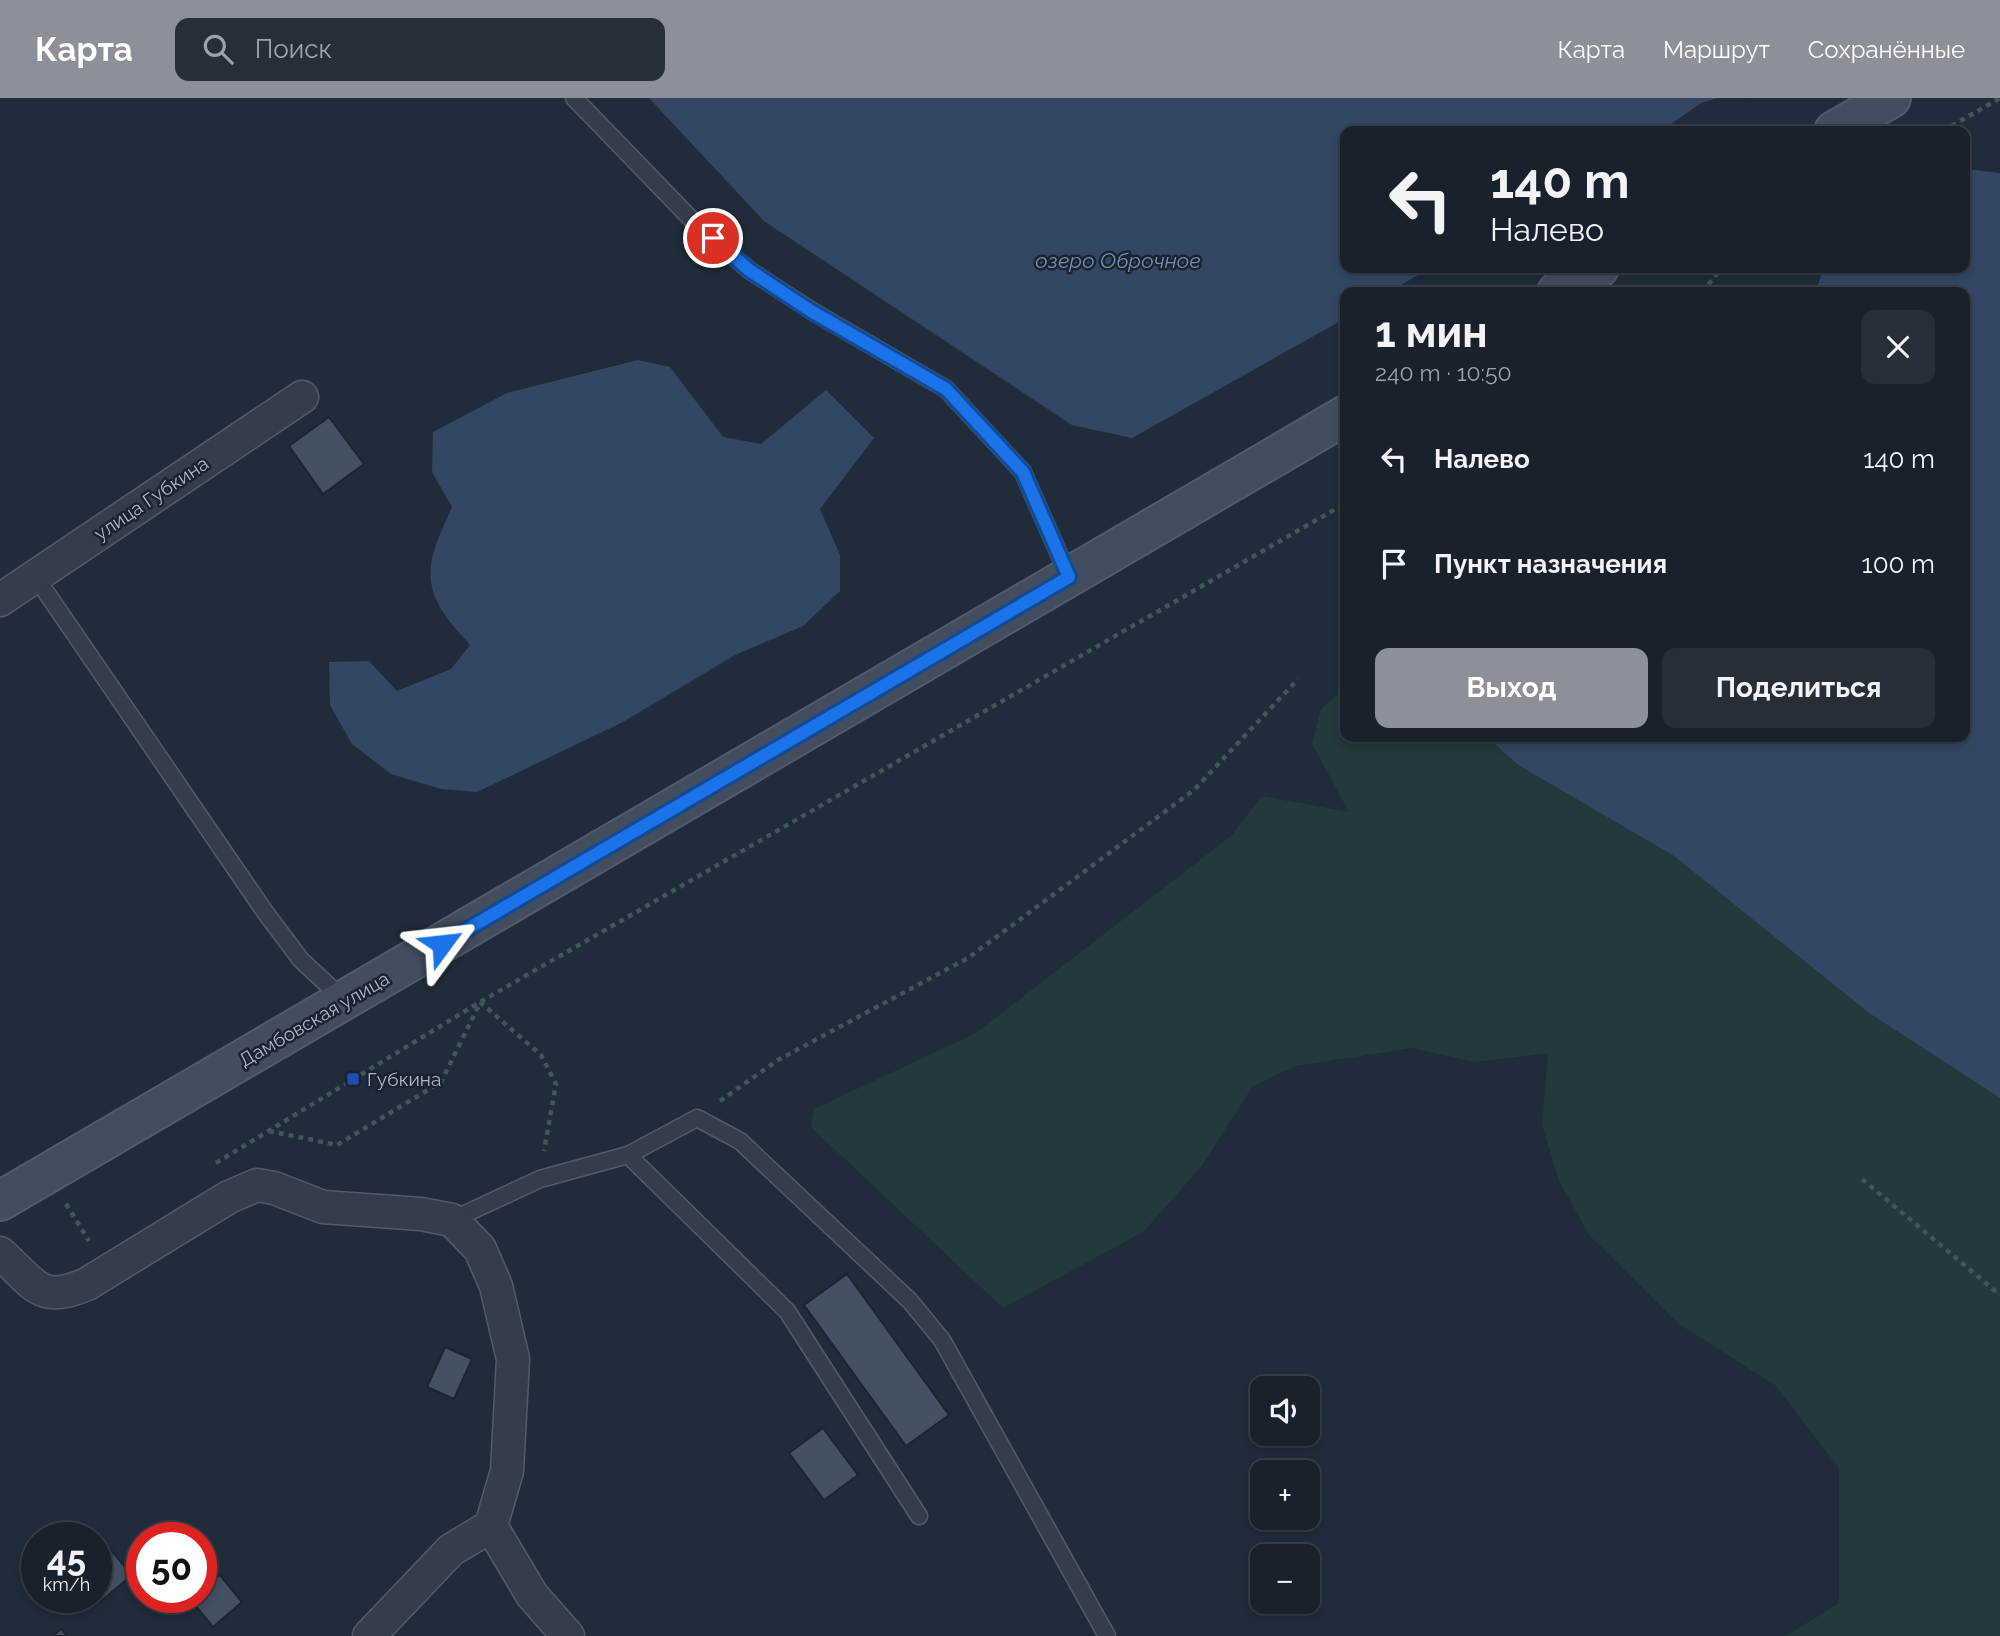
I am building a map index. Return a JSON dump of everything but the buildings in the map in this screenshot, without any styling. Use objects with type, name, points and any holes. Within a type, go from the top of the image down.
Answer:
[{"type":"main road","points":[[1843,126],[1891,98]]},
{"type":"main road","points":[[1565,287],[1590,273]]},
{"type":"main road","name":"Дамбовская улица","points":[[0,1201],[1340,418]]},
{"type":"street","name":"улица Губкина","points":[[0,600],[302,397]]},
{"type":"street","points":[[0,1254],[44,1293],[63,1294],[87,1284],[229,1197],[257,1185],[274,1188],[323,1207],[421,1214],[452,1220],[480,1249],[496,1286],[513,1359],[507,1471],[491,1527],[451,1550],[369,1636]]},
{"type":"street","points":[[491,1527],[532,1595],[568,1636]]},
{"type":"lane","points":[[574,98],[695,223],[749,270],[811,311],[946,389],[1023,472],[1069,577]]},
{"type":"lane","points":[[36,576],[265,912],[301,960],[345,1000]]},
{"type":"lane","points":[[452,1220],[540,1179],[628,1155],[697,1118],[740,1141],[909,1301],[942,1340],[1107,1636]]},
{"type":"lane","points":[[628,1155],[787,1311],[919,1516]]},
{"type":"path","points":[[1952,126],[2000,98]]},
{"type":"path","points":[[1706,287],[1718,273]]},
{"type":"path","points":[[480,1002],[441,1082],[337,1145],[268,1131],[480,1002],[1340,506]]},
{"type":"path","points":[[697,1118],[778,1060],[968,958],[1194,790],[1298,679]]},
{"type":"path","points":[[480,1002],[541,1055],[556,1084],[540,1179]]},
{"type":"path","points":[[1862,1179],[2000,1294]]},
{"type":"path","points":[[66,1204],[89,1241]]},
{"type":"green space","points":[[1340,692],[1340,742],[1493,742],[1518,765],[1674,856],[1869,1013],[2000,1098],[2000,1636],[1786,1636],[1839,1603],[1839,1468],[1775,1385],[1679,1324],[1590,1236],[1559,1181],[1542,1125],[1548,1053],[1474,1062],[1412,1048],[1296,1066],[1253,1086],[1201,1167],[1143,1232],[1003,1308],[811,1127],[814,1109],[976,1033],[1231,836],[1262,796],[1349,812],[1312,744],[1321,709]]},
{"type":"water","name":"озеро Оброчное","points":[[649,98],[1717,98],[1701,103],[1668,126],[1340,126],[1340,273],[1421,273],[1398,287],[1340,287],[1340,321],[1132,438],[1072,425],[764,221]]},
{"type":"water","points":[[1970,170],[2000,173],[2000,1098],[1869,1013],[1674,856],[1518,765],[1493,742],[1970,742],[1970,287],[1817,287],[1822,273],[1970,273]]},
{"type":"water","points":[[638,360],[670,367],[723,437],[761,444],[826,390],[874,438],[820,509],[840,555],[840,591],[803,626],[735,655],[623,722],[477,792],[441,789],[391,774],[352,744],[330,705],[329,662],[369,661],[397,691],[451,669],[470,645],[445,615],[432,586],[430,573],[435,548],[452,507],[432,472],[433,432],[507,393]]},
{"type":"pier","points":[[1757,98],[1877,98],[1902,126],[1759,126],[1745,105]]},
{"type":"place","name":"Губкина","points":[[353,1079]]},
{"type":"route","points":[[442,944],[1069,577],[1023,472],[946,389],[873,344],[811,311],[749,270],[713,238]]}]
